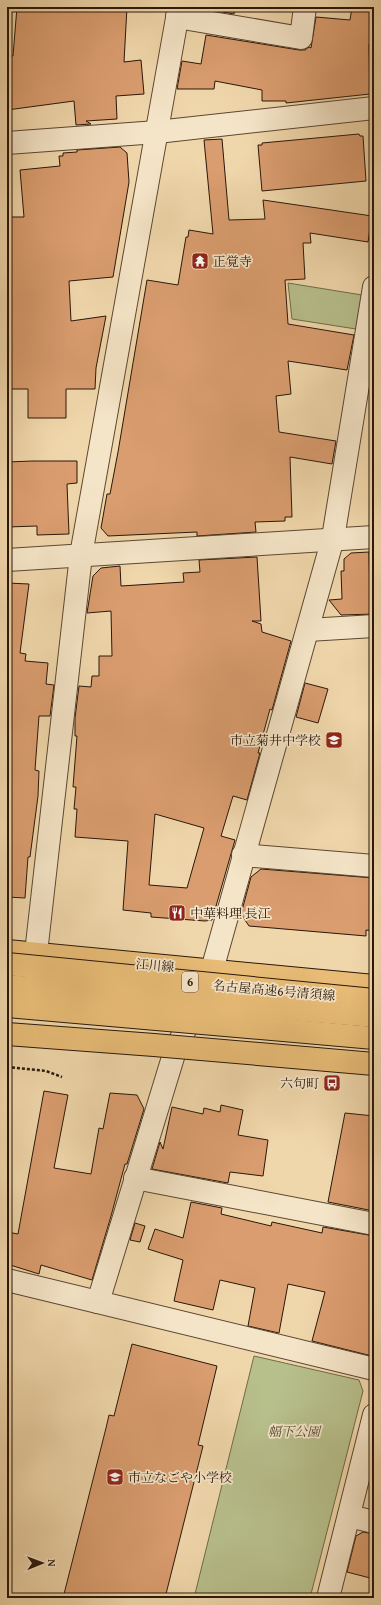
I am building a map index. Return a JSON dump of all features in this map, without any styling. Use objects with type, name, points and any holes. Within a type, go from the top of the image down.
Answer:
[{"type":"main road","name":"江川線","points":[[7,951],[374,986]]},
{"type":"main road","name":"名古屋高速6号清須線","points":[[7,964],[374,1000]]},
{"type":"main road","points":[[7,986],[374,1016]]},
{"type":"main road","points":[[7,1006],[374,1038]]},
{"type":"main road","points":[[7,1034],[374,1064]]},
{"type":"main road","points":[[7,1041],[174,1054],[374,1074]]},
{"type":"street","points":[[36,953],[81,555],[178,12],[301,38],[305,7]]},
{"type":"street","points":[[7,143],[157,132],[374,108]]},
{"type":"street","points":[[98,1302],[174,1054],[212,970],[243,855],[308,630],[333,538],[374,287]]},
{"type":"street","points":[[7,560],[333,538],[374,537]]},
{"type":"street","points":[[308,630],[374,626]]},
{"type":"street","points":[[243,855],[374,866]]},
{"type":"street","points":[[135,1178],[374,1224]]},
{"type":"street","points":[[7,1280],[374,1369]]},
{"type":"street","points":[[328,1598],[374,1415]]},
{"type":"street","points":[[349,1516],[374,1522]]},
{"type":"path","points":[[7,1067],[46,1070],[62,1077]]},
{"type":"green space","points":[[288,283],[362,295],[356,329],[292,319]]},
{"type":"green space","name":"幅下公園","points":[[254,1356],[359,1380],[363,1391],[310,1598],[194,1598]]},
{"type":"building","points":[[17,7],[127,7],[124,62],[141,60],[144,94],[116,96],[117,119],[86,121],[91,124],[76,125],[74,101],[7,110],[7,55],[13,56]]},
{"type":"building","points":[[212,7],[235,7],[234,14],[211,10]]},
{"type":"building","points":[[352,7],[374,7],[374,44],[369,44],[370,94],[286,103],[286,101],[262,101],[262,90],[215,81],[214,89],[177,89],[182,61],[201,64],[206,35],[305,50],[309,47],[311,48],[316,17],[350,20]]},
{"type":"building","points":[[359,134],[360,136],[363,136],[366,181],[262,191],[258,145],[262,145],[262,143]]},
{"type":"building","points":[[222,139],[229,220],[265,219],[263,200],[372,216],[368,242],[310,233],[311,243],[303,243],[305,279],[285,280],[288,324],[354,335],[347,370],[288,361],[291,394],[276,396],[279,432],[336,441],[332,464],[290,457],[292,517],[285,517],[285,521],[255,522],[256,532],[197,536],[197,532],[108,536],[101,528],[107,494],[110,494],[118,452],[147,280],[178,285],[186,237],[188,237],[189,230],[213,234],[204,140]]},
{"type":"building","points":[[120,147],[127,153],[129,182],[113,277],[69,281],[71,321],[106,316],[96,368],[95,389],[66,389],[66,418],[28,418],[28,389],[11,389],[11,361],[7,361],[7,217],[24,217],[20,170],[60,166],[59,156],[63,156],[63,153],[77,152],[77,150]]},
{"type":"building","points":[[77,461],[77,483],[67,484],[69,534],[37,535],[37,526],[7,527],[7,462]]},
{"type":"building","points":[[369,552],[370,598],[373,598],[374,614],[341,615],[329,600],[342,599],[341,571],[344,571],[344,559],[351,553]]},
{"type":"building","points":[[257,557],[261,621],[252,621],[261,624],[262,632],[291,641],[272,710],[270,709],[247,800],[233,796],[221,836],[235,840],[212,920],[205,921],[151,917],[151,913],[123,910],[128,841],[75,837],[77,809],[74,809],[76,787],[73,787],[77,736],[75,736],[75,718],[79,686],[91,687],[92,676],[99,676],[99,656],[112,656],[111,611],[87,613],[93,576],[101,568],[120,566],[121,586],[184,582],[183,573],[200,572],[199,560]],"holes":[[[155,814],[204,828],[187,888],[149,885]]]},
{"type":"building","points":[[7,583],[29,584],[20,653],[26,654],[25,661],[48,663],[46,684],[54,685],[50,716],[39,716],[35,770],[39,771],[38,796],[30,857],[28,857],[25,898],[7,897]]},
{"type":"building","points":[[305,683],[328,689],[318,723],[296,717]]},
{"type":"building","points":[[261,869],[374,878],[374,931],[366,930],[366,936],[249,926],[241,914],[251,877]]},
{"type":"building","points":[[44,1091],[68,1095],[54,1168],[91,1174],[99,1128],[103,1129],[110,1093],[137,1095],[144,1109],[127,1164],[125,1164],[92,1280],[41,1265],[39,1274],[7,1264],[7,1232],[18,1234]]},
{"type":"building","points":[[221,1105],[243,1110],[238,1135],[268,1140],[263,1176],[230,1172],[228,1183],[152,1169],[160,1142],[163,1149],[172,1107],[203,1114],[204,1108],[220,1112]]},
{"type":"building","points":[[345,1113],[374,1116],[374,1211],[328,1202]]},
{"type":"building","points":[[191,1202],[222,1208],[221,1214],[271,1226],[272,1222],[322,1233],[323,1227],[374,1236],[374,1346],[372,1356],[312,1341],[325,1292],[288,1284],[279,1333],[248,1326],[255,1288],[220,1280],[213,1310],[174,1301],[183,1260],[148,1249],[155,1229],[183,1238]]},
{"type":"building","points":[[135,1223],[145,1226],[140,1242],[130,1240]]},
{"type":"building","points":[[132,1344],[217,1366],[198,1445],[203,1446],[165,1598],[63,1598],[109,1415],[114,1416]]},
{"type":"building","points":[[363,1532],[374,1534],[374,1579],[347,1572],[356,1536]]},
{"type":"place","name":"正覚寺","points":[[200,261]]},
{"type":"place","name":"市立菊井中学校","points":[[334,740]]},
{"type":"place","name":"中華料理 長江","points":[[177,913]]},
{"type":"place","name":"六句町","points":[[332,1083]]},
{"type":"place","name":"市立なごや小学校","points":[[115,1477]]}]
